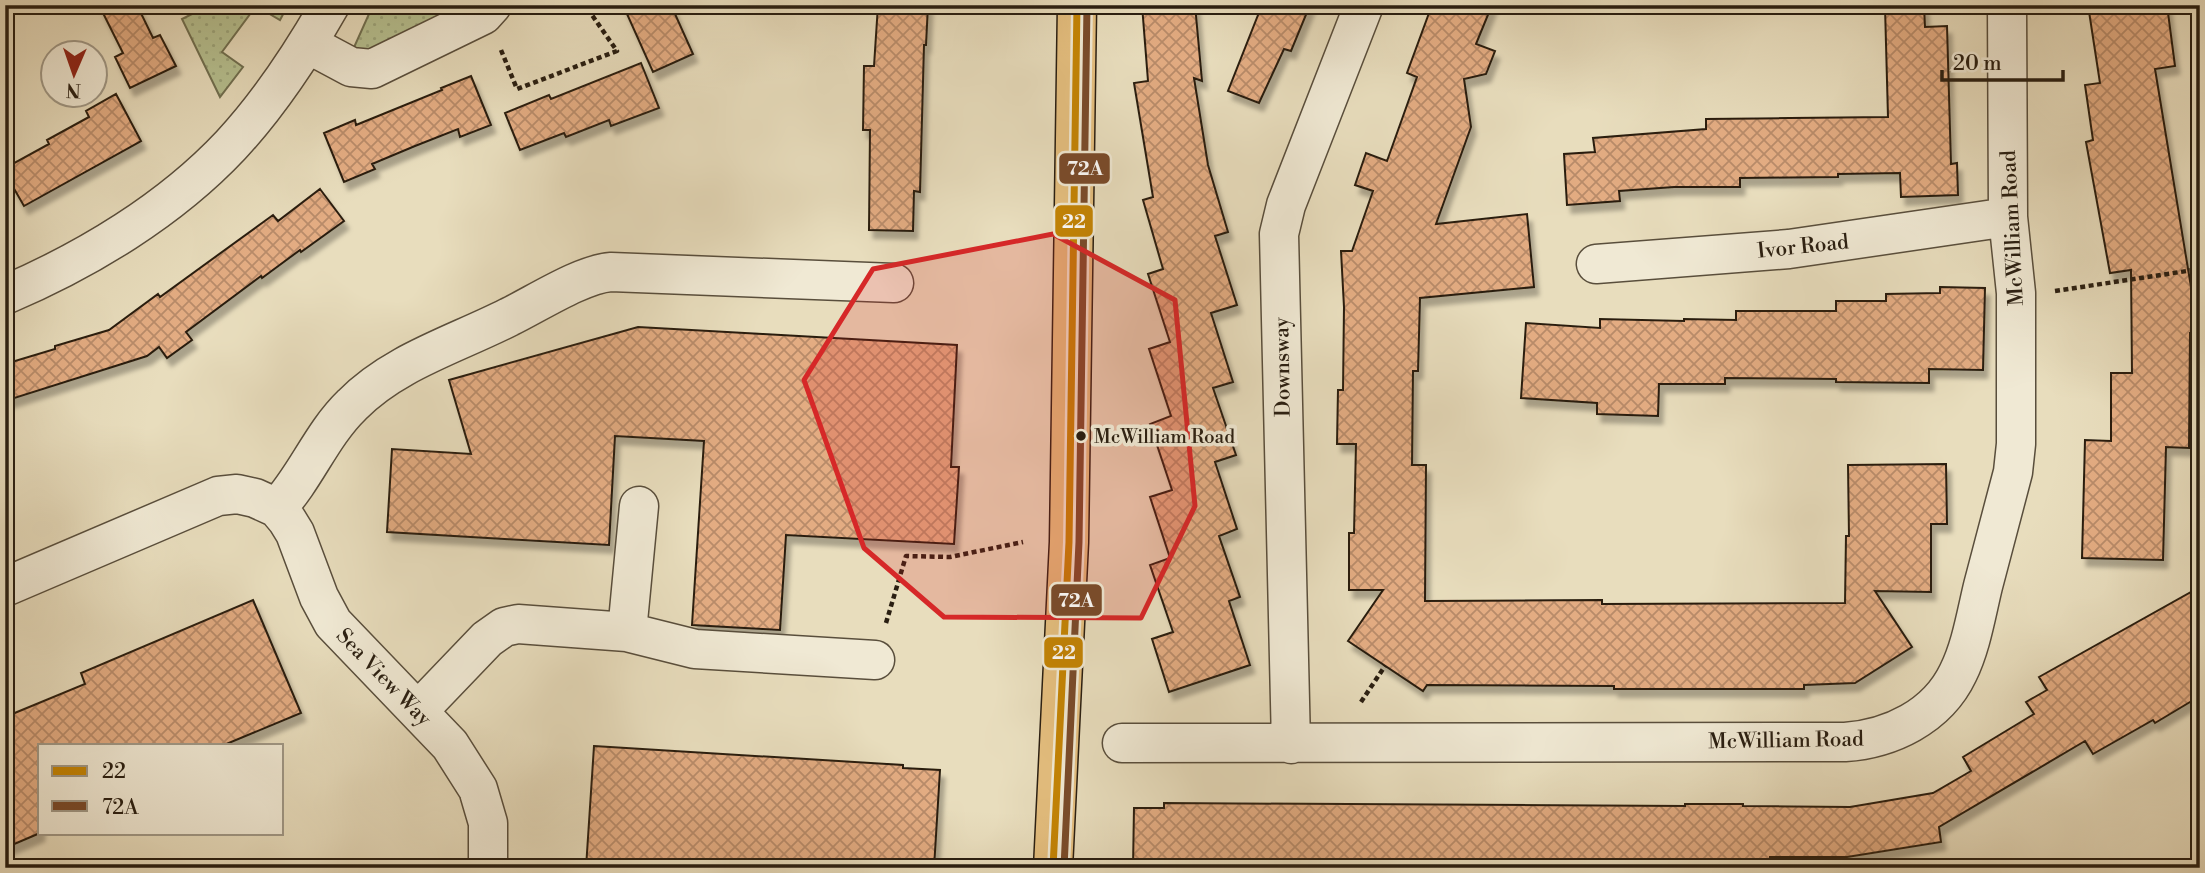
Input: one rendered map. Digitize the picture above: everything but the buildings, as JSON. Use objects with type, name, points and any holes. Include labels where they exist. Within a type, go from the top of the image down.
[{"type":"main road","points":[[1053,868],[1069,542],[1077,5]]},
{"type":"street","points":[[5,295],[75,263],[161,206],[201,173],[256,117],[308,44],[330,5]]},
{"type":"street","name":"Downsway","points":[[1292,744],[1279,234],[1286,205],[1364,5]]},
{"type":"street","name":"McWilliam Road","points":[[1122,743],[1866,741],[1908,724],[1940,700],[1961,667],[2013,472],[2016,444],[2016,293],[2008,217],[2007,5]]},
{"type":"street","points":[[308,44],[351,67],[372,69],[488,10]]},
{"type":"street","name":"Ivor Road","points":[[1596,264],[1789,249],[2008,217]]},
{"type":"street","points":[[5,587],[218,496],[237,494],[266,503],[300,482],[335,425],[364,393],[423,357],[590,277],[611,272],[894,283]]},
{"type":"street","name":"Sea View Way","points":[[266,503],[295,533],[312,581],[333,622],[450,745],[478,789],[488,822],[488,868]]},
{"type":"street","points":[[628,632],[639,506]]},
{"type":"street","points":[[418,711],[487,639],[504,627],[518,624],[628,632],[695,649],[876,660]]},
{"type":"path","points":[[488,10],[517,89],[617,51],[586,5]]},
{"type":"path","points":[[2016,293],[2039,293],[2200,269]]},
{"type":"path","points":[[876,660],[906,556],[950,557],[1023,542]]},
{"type":"path","points":[[1359,705],[1385,666]]},
{"type":"highlighted area","points":[[1053,234],[1175,300],[1195,506],[1141,618],[944,617],[864,548],[804,380],[873,269]]},
{"type":"green space","points":[[210,5],[288,5],[280,20],[256,6],[222,52],[243,67],[220,97],[182,19]]},
{"type":"green space","points":[[373,5],[384,5],[402,13],[405,5],[468,5],[378,54],[351,54]]},
{"type":"transit line","name":"22","points":[[1053,868],[1069,542],[1077,5]]},
{"type":"transit line","name":"72A","points":[[1064,868],[1079,542],[1087,5]]},
{"type":"place","name":"McWilliam Road","points":[[1081,436]]}]
